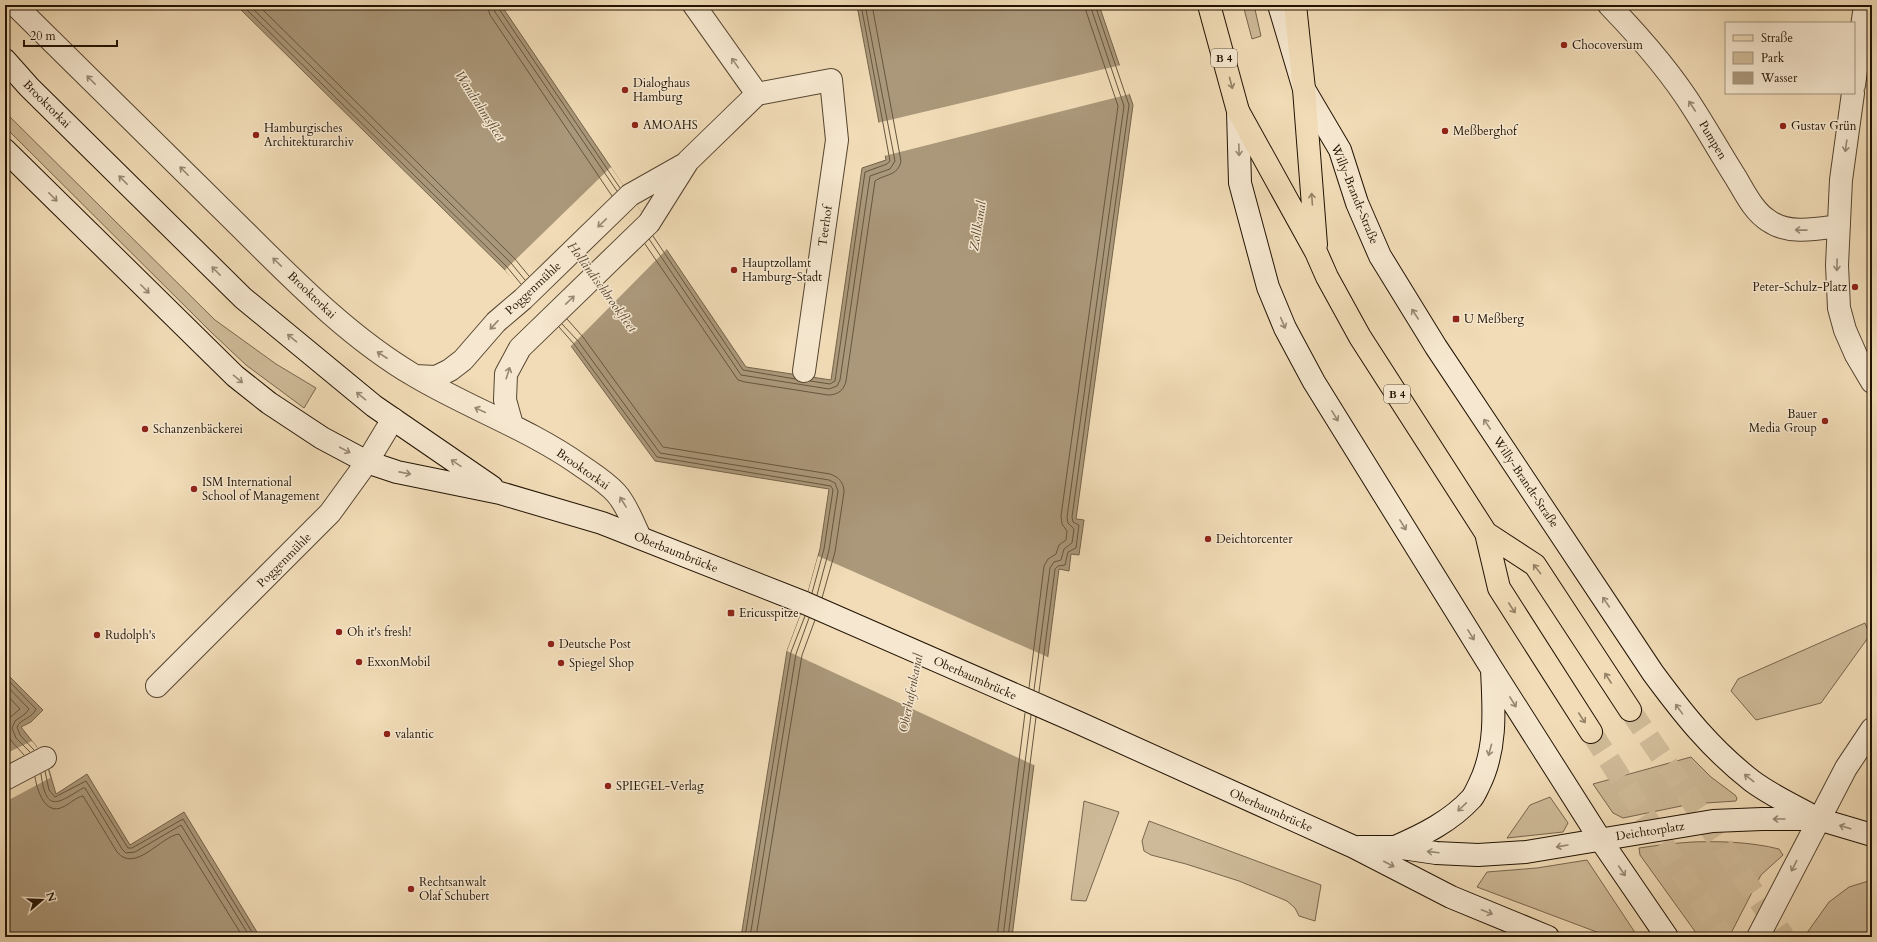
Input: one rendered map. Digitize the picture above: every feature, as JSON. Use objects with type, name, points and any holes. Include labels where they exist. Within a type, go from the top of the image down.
[{"type":"main road","name":"Brooktorkai","points":[[15,5],[248,235],[346,327],[376,351],[415,376],[512,425],[566,455],[603,480],[618,494],[640,537]]},
{"type":"main road","points":[[694,5],[757,94]]},
{"type":"main road","name":"Willy-Brandt-Straße","points":[[1209,5],[1238,110],[1316,252],[1327,277],[1360,337],[1486,533],[1499,588],[1591,732]]},
{"type":"main road","name":"Willy-Brandt-Straße","points":[[1279,5],[1304,88],[1340,150],[1357,203],[1380,256],[1411,308],[1653,673],[1684,715],[1724,758],[1754,782],[1818,819]]},
{"type":"main road","name":"Willy-Brandt-Straße","points":[[1295,5],[1304,88],[1316,252]]},
{"type":"main road","name":"Pumpen","points":[[1610,5],[1676,81],[1749,200],[1767,221],[1784,228],[1794,229],[1818,229],[1839,226]]},
{"type":"main road","points":[[1855,78],[1865,5]]},
{"type":"main road","name":"Brooktorkai","points":[[7,64],[244,298],[355,391],[392,419]]},
{"type":"main road","name":"Teerhof","points":[[757,94],[831,80],[837,140],[804,372]]},
{"type":"main road","name":"Poggenmühle","points":[[512,425],[504,400],[506,374],[520,348],[649,223],[688,162],[757,94]]},
{"type":"main road","points":[[1853,94],[1841,180],[1837,265],[1839,308],[1845,330],[1856,355],[1872,382]]},
{"type":"main road","name":"Willy-Brandt-Straße","points":[[1238,110],[1240,183],[1268,287],[1285,328],[1314,382],[1492,669],[1600,839]]},
{"type":"main road","points":[[5,150],[235,376],[269,403],[322,438],[367,462]]},
{"type":"main road","name":"Poggenmühle","points":[[415,376],[436,377],[450,370],[463,360],[496,322],[523,299],[630,195],[688,162]]},
{"type":"main road","name":"Poggenmühle","points":[[157,686],[330,513],[367,462],[392,419]]},
{"type":"main road","name":"Oberbaumbrücke","points":[[392,419],[500,493]]},
{"type":"main road","name":"Oberbaumbrücke","points":[[367,462],[397,472],[500,493],[602,523],[640,537],[805,604],[1066,718],[1354,847],[1451,897],[1548,937]]},
{"type":"main road","name":"Willy-Brandt-Straße","points":[[1486,533],[1535,565],[1630,710]]},
{"type":"main road","points":[[1395,847],[1428,832],[1457,812],[1473,797],[1484,776],[1492,743],[1494,722],[1492,669]]},
{"type":"main road","points":[[1758,937],[1818,819],[1854,754],[1872,729]]},
{"type":"main road","points":[[5,779],[45,758]]},
{"type":"main road","name":"Deichtorplatz","points":[[1667,937],[1600,839],[1713,821],[1818,819],[1872,835]]},
{"type":"main road","name":"Oberbaumbrücke","points":[[1354,847],[1395,847],[1436,853],[1478,855],[1526,852],[1600,839]]},
{"type":"green space","points":[[1243,5],[1254,5],[1261,36],[1252,39]]},
{"type":"green space","points":[[5,112],[215,320],[276,364],[316,388],[304,408],[246,365],[211,332],[5,127]]},
{"type":"green space","points":[[1865,623],[1870,635],[1821,703],[1756,720],[1731,691],[1738,679]]},
{"type":"green space","points":[[1691,757],[1711,777],[1735,795],[1737,798],[1736,801],[1691,804],[1623,818],[1613,813],[1593,784]]},
{"type":"green space","points":[[1550,797],[1568,823],[1563,832],[1507,838],[1530,805]]},
{"type":"green space","points":[[1084,801],[1119,812],[1086,901],[1071,900]]},
{"type":"green space","points":[[1149,821],[1321,885],[1315,921],[1299,916],[1295,908],[1287,901],[1239,881],[1186,864],[1151,855],[1144,851],[1142,841]]},
{"type":"green space","points":[[1692,842],[1747,843],[1779,849],[1783,855],[1761,875],[1729,937],[1699,937],[1640,855],[1639,848]]},
{"type":"green space","points":[[1587,860],[1638,937],[1610,937],[1477,887],[1487,872],[1537,868]]},
{"type":"green space","points":[[1872,880],[1872,937],[1804,937],[1829,902],[1849,887]]},
{"type":"water","points":[[236,5],[501,5],[746,367],[831,380],[862,168],[886,160],[858,11],[854,5],[1099,5],[1133,105],[1076,519],[1084,520],[1079,555],[1071,554],[1069,571],[1059,569],[1012,937],[741,937],[787,651],[805,603],[820,549],[829,489],[655,461],[571,346],[505,270]]},
{"type":"water","points":[[5,672],[43,710],[31,722],[21,727],[36,746],[49,770],[56,794],[87,774],[130,845],[184,812],[260,937],[5,937]]},
{"type":"pier","points":[[1121,65],[1130,94],[884,156],[885,159],[861,166],[884,159],[877,123]]},
{"type":"pier","points":[[611,167],[667,249],[569,348],[535,310],[505,270]]},
{"type":"pier","points":[[818,556],[1050,658],[1036,766],[787,651],[805,603]]},
{"type":"pier","points":[[32,741],[45,758],[50,778],[5,802],[5,754]]},
{"type":"tunnel","points":[[1630,710],[1784,937]]},
{"type":"tunnel","points":[[1591,732],[1723,937]]},
{"type":"place","name":"Chocoversum","points":[[1564,45]]},
{"type":"place","name":"Dialoghaus Hamburg","points":[[625,90]]},
{"type":"place","name":"AMOAHS","points":[[635,125]]},
{"type":"place","name":"Gustav Grün","points":[[1783,126]]},
{"type":"place","name":"Meßberghof","points":[[1445,131]]},
{"type":"place","name":"Hamburgisches Architekturarchiv","points":[[256,135]]},
{"type":"place","name":"Hauptzollamt Hamburg-Stadt","points":[[734,270]]},
{"type":"place","name":"Peter-Schulz-Platz","points":[[1855,287]]},
{"type":"place","name":"U Meßberg","points":[[1456,319]]},
{"type":"place","name":"Bauer Media Group","points":[[1825,421]]},
{"type":"place","name":"Schanzenbäckerei","points":[[145,429]]},
{"type":"place","name":"ISM International School of Management","points":[[194,489]]},
{"type":"place","name":"Deichtorcenter","points":[[1208,539]]},
{"type":"place","name":"Ericusspitze","points":[[731,613]]},
{"type":"place","name":"Oh it's fresh!","points":[[339,632]]},
{"type":"place","name":"Rudolph's","points":[[97,635]]},
{"type":"place","name":"Deutsche Post","points":[[551,644]]},
{"type":"place","name":"ExxonMobil","points":[[359,662]]},
{"type":"place","name":"Spiegel Shop","points":[[561,663]]},
{"type":"place","name":"valantic","points":[[387,734]]},
{"type":"place","name":"SPIEGEL-Verlag","points":[[608,786]]},
{"type":"place","name":"Rechtsanwalt Olaf Schubert","points":[[411,889]]},
{"type":"water label","name":"Wandrahmsfleet","points":[[480,106]]},
{"type":"water label","name":"Zollkanal","points":[[978,226]]},
{"type":"water label","name":"Holländischbrookfleet","points":[[602,287]]},
{"type":"water label","name":"Oberhafenkanal","points":[[911,693]]}]
